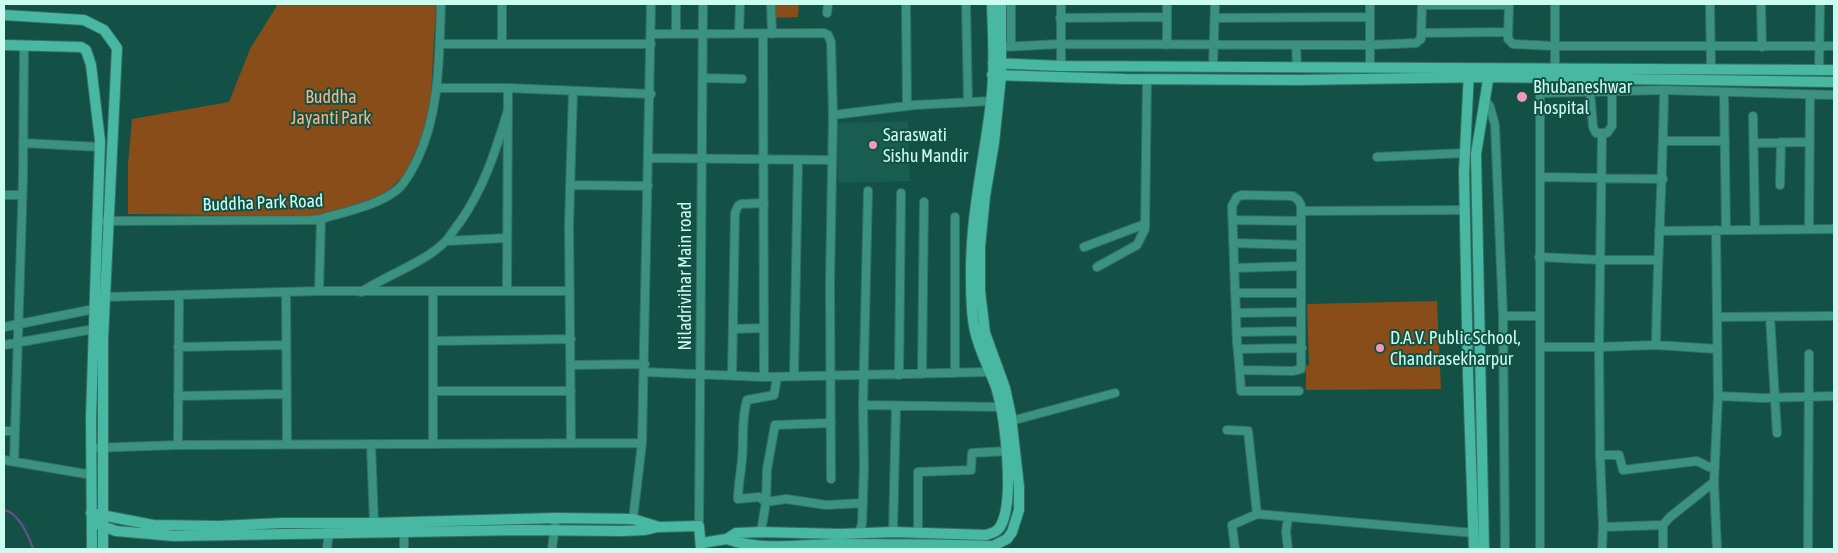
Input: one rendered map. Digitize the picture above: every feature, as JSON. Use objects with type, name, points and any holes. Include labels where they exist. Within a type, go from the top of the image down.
[{"type":"street","name":"Buddha Park Road","points":[[97,221],[321,219],[387,197],[399,188],[413,168],[430,126],[440,44],[441,4]]},
{"type":"street","points":[[502,4],[502,43]]},
{"type":"street","points":[[633,519],[642,442],[645,368],[651,4]]},
{"type":"street","points":[[676,4],[676,34]]},
{"type":"street","name":"Niladrivihar Main road","points":[[701,546],[699,526],[703,4]]},
{"type":"street","points":[[740,4],[740,33]]},
{"type":"street","points":[[771,4],[772,34]]},
{"type":"street","points":[[827,13],[828,4]]},
{"type":"street","points":[[906,4],[907,106]]},
{"type":"street","points":[[966,4],[968,102]]},
{"type":"street","points":[[727,539],[739,544],[764,548],[1000,546],[1012,532],[1019,510],[1019,486],[1011,421],[1005,388],[985,333],[980,291],[980,247],[985,196],[994,143],[997,76],[992,4]]},
{"type":"street","points":[[1001,4],[1007,47]]},
{"type":"street","points":[[997,64],[1007,47],[1011,4]]},
{"type":"street","points":[[1060,4],[1061,66]]},
{"type":"street","points":[[1167,4],[1167,44]]},
{"type":"street","points":[[1214,66],[1215,4]]},
{"type":"street","points":[[1370,4],[1370,67]]},
{"type":"street","points":[[1007,47],[1060,44],[1416,43],[1421,39],[1422,33],[1422,4],[1509,4],[1507,32],[1508,38],[1513,44],[1711,47],[1834,46]]},
{"type":"street","points":[[1555,4],[1555,69]]},
{"type":"street","points":[[1710,4],[1711,69]]},
{"type":"street","points":[[1761,4],[1762,47]]},
{"type":"street","points":[[1819,70],[1820,4]]},
{"type":"street","points":[[4,15],[84,20],[104,30],[117,48],[105,297],[98,342],[91,418],[92,549]]},
{"type":"street","points":[[1060,18],[1167,17]]},
{"type":"street","points":[[1215,18],[1370,17]]},
{"type":"street","points":[[1422,33],[1507,32]]},
{"type":"street","points":[[651,34],[824,33],[828,35],[831,42],[833,115],[831,479]]},
{"type":"street","points":[[763,34],[764,377]]},
{"type":"street","points":[[440,44],[651,44]]},
{"type":"street","points":[[1296,44],[1297,67]]},
{"type":"street","points":[[4,45],[81,47],[86,50],[91,65],[100,147],[94,329],[98,342],[103,448],[103,549]]},
{"type":"street","points":[[14,462],[22,195],[24,46]]},
{"type":"street","points":[[997,64],[1370,67],[1469,73],[1489,78],[1727,75],[1834,70]]},
{"type":"street","points":[[1347,67],[1347,78]]},
{"type":"street","points":[[997,76],[1146,79],[1347,78],[1469,73],[1490,68],[1711,69],[1727,75],[1834,82]]},
{"type":"street","points":[[1484,549],[1476,154],[1490,68]]},
{"type":"street","points":[[1469,73],[1465,153],[1465,210],[1474,549]]},
{"type":"street","points":[[701,546],[727,539],[736,533],[893,532],[986,535],[996,532],[1001,525],[1006,510],[1008,451],[1000,407],[990,372],[974,330],[970,271],[972,225],[991,101],[997,76]]},
{"type":"street","points":[[703,78],[742,79]]},
{"type":"street","points":[[1540,78],[1540,549]]},
{"type":"street","points":[[1097,267],[1137,245],[1145,229],[1146,79]]},
{"type":"street","points":[[436,88],[508,88],[651,94]]},
{"type":"street","points":[[507,290],[508,88]]},
{"type":"street","points":[[1541,93],[1664,90],[1810,96],[1834,95]]},
{"type":"street","points":[[1656,345],[1657,260],[1663,179],[1664,90]]},
{"type":"street","points":[[571,443],[570,186],[573,91]]},
{"type":"street","points":[[1590,91],[1593,127],[1596,133],[1602,134],[1607,133],[1612,126],[1612,91]]},
{"type":"street","points":[[1724,93],[1726,230]]},
{"type":"street","points":[[1809,229],[1810,96]]},
{"type":"street","points":[[1485,100],[1490,107],[1495,125],[1503,316],[1505,549]]},
{"type":"street","points":[[833,115],[907,106],[991,101]]},
{"type":"street","points":[[360,292],[415,262],[446,240],[467,212],[486,177],[497,150],[508,110]]},
{"type":"street","points":[[1753,116],[1755,230]]},
{"type":"street","points":[[1602,134],[1602,260],[1599,347],[1602,549]]},
{"type":"street","points":[[1663,141],[1725,141]]},
{"type":"street","points":[[1780,185],[1781,142]]},
{"type":"street","points":[[1754,143],[1809,142]]},
{"type":"street","points":[[23,143],[100,147]]},
{"type":"street","points":[[1377,157],[1465,153]]},
{"type":"street","points":[[649,158],[832,160]]},
{"type":"street","points":[[794,376],[798,160]]},
{"type":"street","points":[[99,166],[111,166]]},
{"type":"street","points":[[1540,178],[1663,179]]},
{"type":"street","points":[[570,186],[648,186]]},
{"type":"street","points":[[859,533],[862,524],[864,468],[863,405],[868,191]]},
{"type":"street","points":[[899,374],[901,193]]},
{"type":"street","points":[[4,195],[22,195]]},
{"type":"street","points":[[1240,370],[1301,369],[1301,205],[1293,196],[1236,196],[1232,206],[1232,220],[1237,332],[1238,349],[1242,392],[1299,391]]},
{"type":"street","points":[[922,374],[924,202]]},
{"type":"street","points":[[732,375],[735,213],[738,206],[742,204],[764,203]]},
{"type":"street","points":[[1301,211],[1465,210]]},
{"type":"street","points":[[955,217],[955,373]]},
{"type":"street","points":[[319,291],[321,219]]},
{"type":"street","points":[[1232,220],[1301,221]]},
{"type":"street","points":[[1084,247],[1145,224]]},
{"type":"street","points":[[1659,231],[1834,229]]},
{"type":"street","points":[[1716,230],[1718,396],[1714,482],[1717,549]]},
{"type":"street","points":[[446,240],[506,238]]},
{"type":"street","points":[[1233,243],[1301,245]]},
{"type":"street","points":[[1539,257],[1657,260]]},
{"type":"street","points":[[1234,268],[1300,266]]},
{"type":"street","points":[[105,297],[319,291],[570,291]]},
{"type":"street","points":[[433,291],[433,444]]},
{"type":"street","points":[[286,293],[287,444]]},
{"type":"street","points":[[1236,293],[1300,293]]},
{"type":"street","points":[[178,295],[178,445]]},
{"type":"street","points":[[4,327],[94,309]]},
{"type":"street","points":[[1236,313],[1301,312]]},
{"type":"street","points":[[1503,316],[1539,316]]},
{"type":"street","points":[[1717,317],[1834,316]]},
{"type":"street","points":[[1770,317],[1777,432]]},
{"type":"street","points":[[733,329],[764,328]]},
{"type":"street","points":[[4,345],[94,329]]},
{"type":"street","points":[[1237,332],[1301,331]]},
{"type":"street","points":[[433,341],[570,339]]},
{"type":"street","points":[[178,347],[286,345]]},
{"type":"street","points":[[1540,347],[1656,345],[1718,348]]},
{"type":"street","points":[[1238,349],[1302,348]]},
{"type":"street","points":[[1808,549],[1809,354]]},
{"type":"street","points":[[571,365],[645,368],[701,374],[764,377],[990,372]]},
{"type":"street","points":[[777,377],[774,395],[747,400],[744,410],[738,499],[759,497],[766,502],[786,499],[826,505],[863,503]]},
{"type":"street","points":[[433,391],[571,391]]},
{"type":"street","points":[[1011,421],[1115,392]]},
{"type":"street","points":[[178,396],[287,394]]},
{"type":"street","points":[[1718,396],[1834,396]]},
{"type":"street","points":[[863,405],[1000,407]]},
{"type":"street","points":[[893,532],[896,406]]},
{"type":"street","points":[[761,532],[766,502],[767,468],[775,425],[831,424]]},
{"type":"street","points":[[1227,430],[1248,431],[1257,514]]},
{"type":"street","points":[[4,431],[15,431]]},
{"type":"street","points":[[92,448],[178,445],[642,442]]},
{"type":"street","points":[[371,444],[374,523]]},
{"type":"street","points":[[918,534],[918,472],[970,470],[972,453],[1008,451]]},
{"type":"street","points":[[1600,455],[1619,455],[1622,470],[1697,461],[1709,468],[1715,467]]},
{"type":"street","points":[[4,460],[92,475]]},
{"type":"street","points":[[1663,549],[1663,525],[1670,517],[1714,482]]},
{"type":"street","points":[[1235,549],[1232,525],[1257,514],[1474,533]]},
{"type":"street","points":[[91,517],[102,515],[153,525],[330,528],[645,530],[659,527],[699,526]]},
{"type":"street","points":[[91,517],[102,526],[116,531],[174,536],[330,528],[374,523],[404,527],[556,518],[633,519],[659,527]]},
{"type":"street","points":[[1288,517],[1286,532],[1288,549]]},
{"type":"street","points":[[552,549],[556,518]]},
{"type":"street","points":[[1603,527],[1663,525]]},
{"type":"street","points":[[404,527],[404,549]]},
{"type":"street","points":[[327,549],[330,528]]},
{"type":"street","points":[[996,532],[1000,546]]},
{"type":"shaded area","name":"Saraswati Sishu Mandir","points":[[908,121],[910,181],[838,183],[836,123]]},
{"type":"green space","name":"Buddha Jayanti Park","points":[[278,4],[436,4],[430,112],[418,148],[404,175],[386,193],[347,208],[314,216],[128,214],[128,164],[132,119],[229,102],[250,49]]},
{"type":"green space","points":[[773,4],[799,4],[798,17],[772,18]]},
{"type":"green space","points":[[1437,301],[1441,389],[1306,390],[1306,366],[1309,365],[1307,304]]},
{"type":"waterway","points":[[4,510],[14,515],[18,520],[26,531],[33,549]]},
{"type":"place","name":"Bhubaneshwar Hospital","points":[[1522,97]]},
{"type":"place","name":"Saraswati Sishu Mandir","points":[[873,145]]},
{"type":"place","name":"D.A.V. Public School, Chandrasekharpur","points":[[1380,348]]}]
